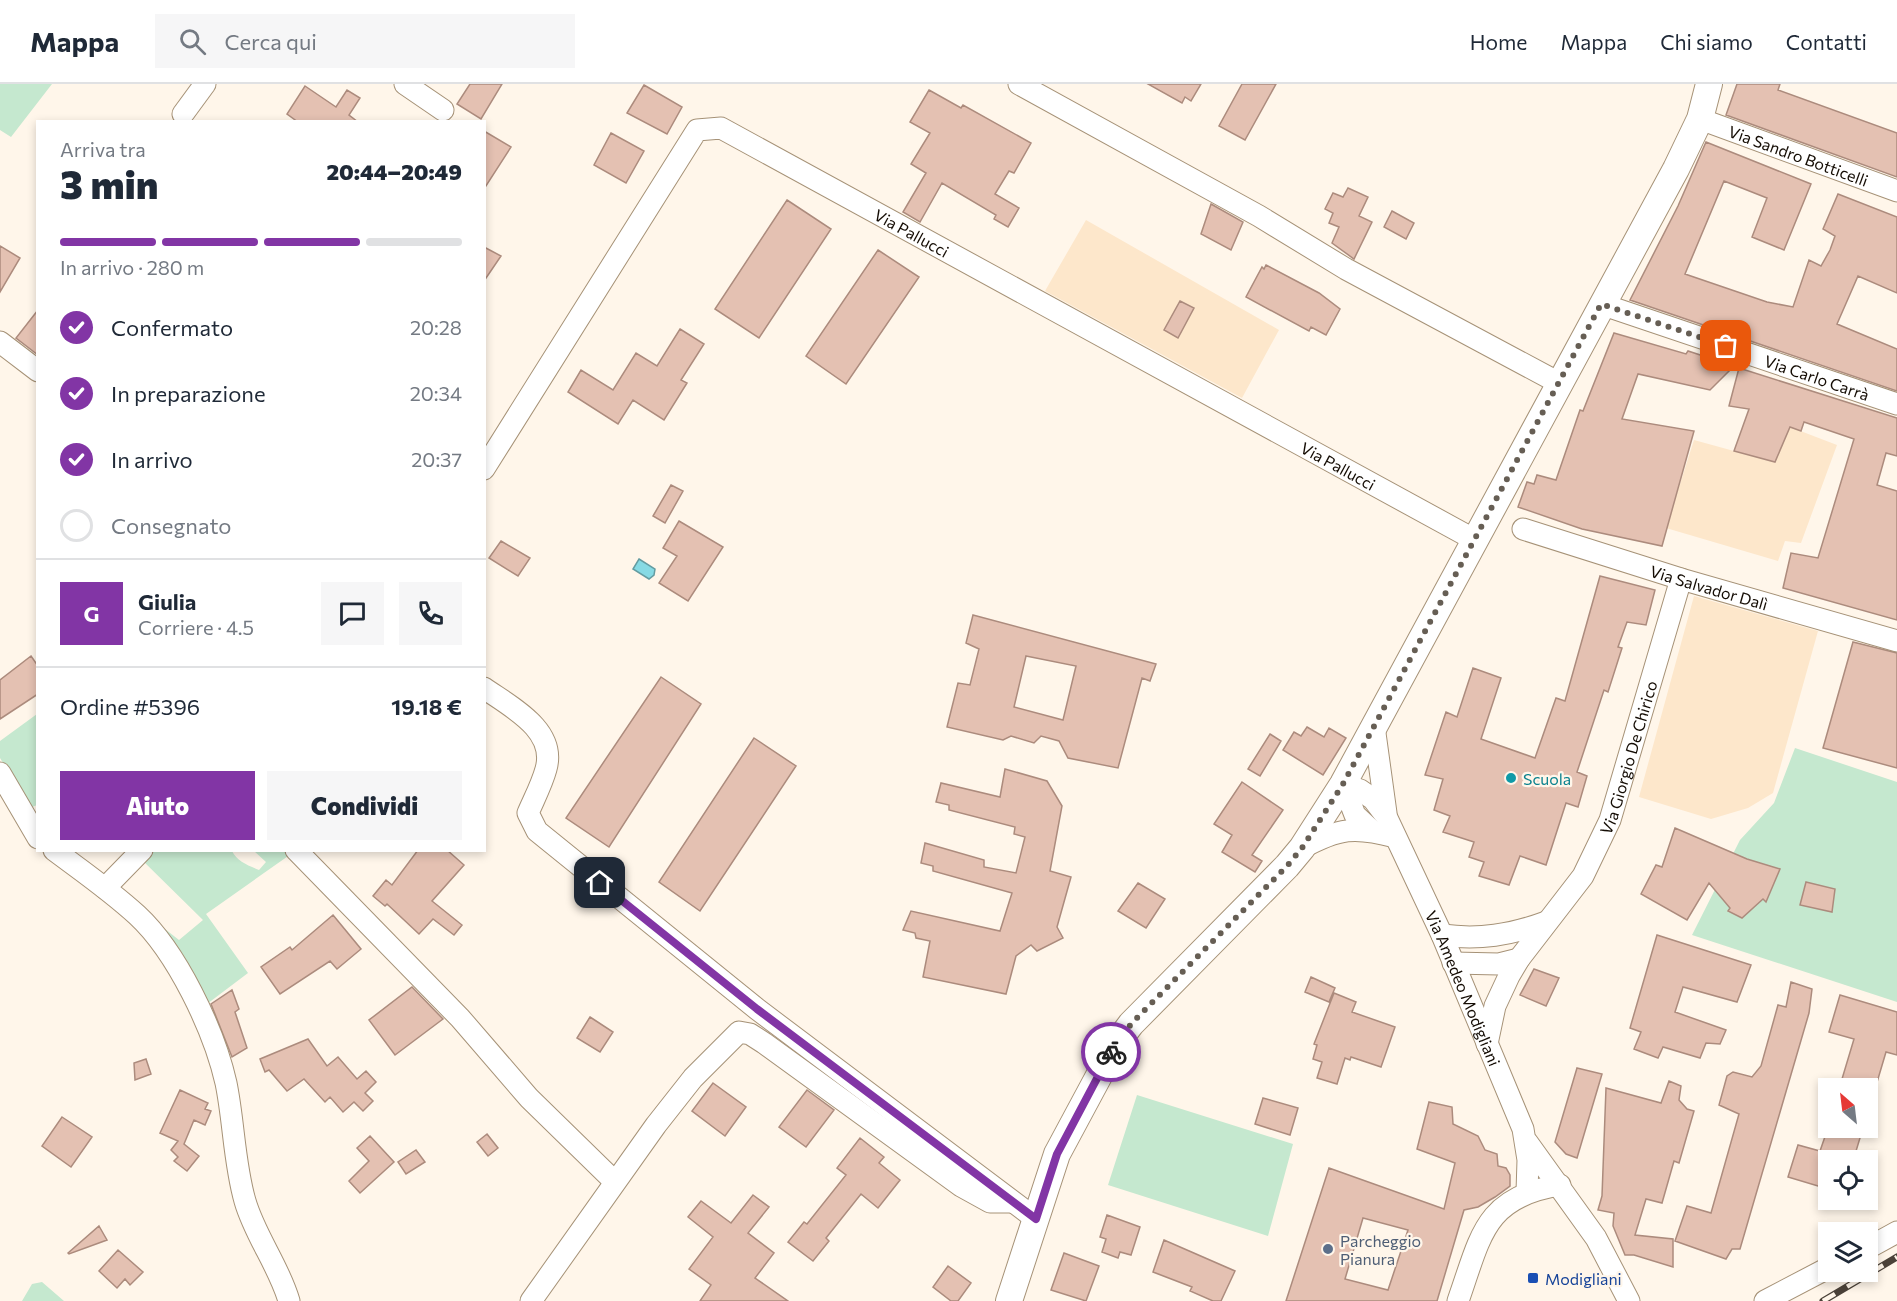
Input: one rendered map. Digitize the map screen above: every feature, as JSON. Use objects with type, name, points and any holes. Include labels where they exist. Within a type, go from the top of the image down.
[{"type":"street","points":[[183,114],[205,84]]},
{"type":"street","points":[[405,84],[443,110]]},
{"type":"street","points":[[1019,84],[1259,216],[1346,269],[1558,383]]},
{"type":"street","points":[[1009,1301],[1057,1154],[1116,1044],[1131,1024],[1302,848],[1343,784],[1558,383],[1676,169],[1700,119],[1709,84]]},
{"type":"street","name":"Via Sandro Botticelli","points":[[1700,119],[1897,191]]},
{"type":"street","name":"Via Pallucci","points":[[486,466],[697,130],[721,128],[1475,540]]},
{"type":"street","name":"Via Carlo Carrà","points":[[1601,304],[1897,404]]},
{"type":"street","points":[[0,342],[36,369]]},
{"type":"street","name":"Via Salvador Dalì","points":[[1522,529],[1681,579],[1897,641]]},
{"type":"street","name":"Via Giorgio De Chirico","points":[[1487,1044],[1495,1006],[1519,959],[1583,876],[1606,829],[1681,579]]},
{"type":"street","points":[[486,689],[534,725],[544,738],[548,752],[547,768],[528,813],[537,831],[757,1009],[1036,1219]]},
{"type":"street","points":[[1343,784],[1355,815],[1378,823],[1374,726]]},
{"type":"street","points":[[0,773],[36,835]]},
{"type":"street","name":"Via Amedeo Modigliani","points":[[1302,848],[1328,834],[1378,823],[1395,837],[1442,935],[1527,1142],[1596,1238],[1629,1301]]},
{"type":"street","points":[[57,852],[138,916],[161,943],[202,1015],[213,1038],[226,1085],[244,1198],[290,1301]]},
{"type":"street","points":[[105,888],[140,852]]},
{"type":"street","points":[[298,852],[460,1018],[529,1098],[614,1181]]},
{"type":"street","points":[[1442,935],[1468,939],[1488,937],[1513,933],[1546,922]]},
{"type":"street","points":[[1454,963],[1499,964],[1519,959]]},
{"type":"street","points":[[531,1301],[614,1181],[693,1078],[739,1032],[757,1009]]},
{"type":"street","points":[[739,1032],[764,1043],[961,1186],[990,1202],[1013,1202]]},
{"type":"street","name":"Via Amedeo Modigliani","points":[[1527,1142],[1527,1192]]},
{"type":"street","points":[[1458,1301],[1490,1218],[1498,1210],[1527,1192],[1560,1185]]},
{"type":"street","points":[[1878,1242],[1897,1232]]},
{"type":"street","points":[[1765,1301],[1818,1273]]},
{"type":"shaded area","points":[[1086,220],[1279,330],[1242,398],[1045,291]]},
{"type":"shaded area","points":[[1790,427],[1837,445],[1801,543],[1785,541],[1778,561],[1666,528],[1694,440],[1774,462]]},
{"type":"shaded area","points":[[1694,596],[1818,631],[1773,793],[1748,808],[1711,819],[1639,797]]},
{"type":"green space","points":[[0,84],[52,84],[11,137],[0,130]]},
{"type":"green space","points":[[36,715],[36,805],[30,808],[0,758],[0,741]]},
{"type":"green space","points":[[1795,748],[1897,782],[1897,1002],[1692,935],[1740,840],[1774,803]]},
{"type":"green space","points":[[150,852],[233,852],[240,860],[259,870],[266,862],[255,852],[289,852],[291,854],[206,914],[248,973],[203,1007],[156,922],[179,940],[203,920],[141,859]]},
{"type":"green space","points":[[1137,1095],[1293,1144],[1268,1236],[1108,1185]]},
{"type":"green space","points":[[42,1282],[64,1301],[22,1301],[32,1284]]},
{"type":"water","points":[[639,559],[655,569],[654,575],[649,579],[633,569]]},
{"type":"building","points":[[470,84],[502,84],[481,119],[457,104]]},
{"type":"building","points":[[1148,84],[1201,84],[1191,101],[1185,97],[1182,103]]},
{"type":"building","points":[[1242,84],[1276,84],[1245,140],[1219,126]]},
{"type":"building","points":[[1737,84],[1780,84],[1778,90],[1897,133],[1897,177],[1726,115]]},
{"type":"building","points":[[644,85],[682,107],[667,134],[627,113]]},
{"type":"building","points":[[305,86],[336,107],[347,90],[360,98],[349,115],[355,120],[295,120],[287,114]]},
{"type":"building","points":[[929,90],[961,108],[963,105],[1031,143],[1014,173],[1009,171],[995,194],[1019,208],[1008,227],[994,219],[996,215],[942,183],[920,222],[903,212],[926,173],[911,164],[930,133],[910,122]]},
{"type":"building","points":[[486,132],[511,147],[486,186]]},
{"type":"building","points":[[611,133],[644,151],[626,183],[594,165]]},
{"type":"building","points":[[1706,142],[1811,184],[1784,250],[1752,237],[1767,198],[1724,181],[1685,274],[1767,302],[1793,307],[1809,260],[1821,266],[1830,250],[1835,236],[1823,229],[1838,194],[1897,217],[1897,293],[1858,276],[1837,324],[1897,349],[1897,391],[1630,300],[1678,206]]},
{"type":"building","points":[[1348,188],[1368,197],[1359,216],[1372,222],[1354,259],[1332,243],[1339,227],[1329,223],[1333,213],[1325,209],[1333,193],[1343,197]]},
{"type":"building","points":[[787,200],[831,229],[759,338],[715,309]]},
{"type":"building","points":[[1211,204],[1243,222],[1231,250],[1201,234]]},
{"type":"building","points":[[1392,211],[1414,223],[1406,239],[1384,227]]},
{"type":"building","points":[[0,246],[20,258],[0,292]]},
{"type":"building","points":[[486,248],[501,256],[486,278]]},
{"type":"building","points":[[878,250],[919,277],[846,384],[806,356]]},
{"type":"building","points":[[1266,265],[1319,293],[1340,309],[1326,335],[1311,327],[1309,331],[1246,297],[1262,267],[1264,269]]},
{"type":"building","points":[[1180,301],[1194,308],[1178,338],[1164,330]]},
{"type":"building","points":[[36,313],[36,353],[16,338]]},
{"type":"building","points":[[680,329],[704,344],[681,380],[687,383],[664,420],[633,400],[618,424],[568,392],[581,370],[613,390],[636,353],[657,366]]},
{"type":"building","points":[[1614,333],[1686,354],[1688,351],[1734,366],[1710,390],[1638,374],[1622,419],[1694,431],[1662,546],[1582,529],[1518,507],[1527,482],[1534,484],[1537,475],[1556,480],[1580,410],[1583,411]]},
{"type":"building","points":[[1739,368],[1897,418],[1897,456],[1886,453],[1877,485],[1897,491],[1897,620],[1783,588],[1791,553],[1818,558],[1854,439],[1804,422],[1801,431],[1790,427],[1775,462],[1734,451],[1749,409],[1729,406]]},
{"type":"building","points":[[671,485],[683,491],[665,523],[653,516]]},
{"type":"building","points":[[679,521],[723,547],[688,601],[659,583],[677,556],[663,548]]},
{"type":"building","points":[[501,541],[530,558],[518,576],[489,558]]},
{"type":"building","name":"Scuola","points":[[1600,576],[1655,590],[1646,625],[1627,622],[1618,647],[1622,648],[1608,692],[1604,690],[1577,772],[1587,776],[1578,807],[1566,803],[1546,865],[1520,856],[1509,885],[1479,876],[1484,862],[1469,857],[1474,842],[1443,832],[1450,816],[1434,810],[1443,779],[1425,775],[1446,712],[1457,717],[1473,668],[1501,678],[1481,739],[1535,758],[1556,698],[1565,701]]},
{"type":"building","points":[[973,615],[1156,664],[1150,681],[1142,678],[1118,768],[1068,758],[1059,741],[1041,736],[1034,743],[1011,736],[1003,740],[947,727],[958,683],[970,685],[979,649],[966,643]],"holes":[[[1026,656],[1076,666],[1063,720],[1014,707]]]},
{"type":"building","points":[[1853,642],[1897,653],[1897,768],[1823,748]]},
{"type":"building","points":[[31,656],[36,663],[36,695],[0,719],[0,680]]},
{"type":"building","points":[[661,677],[701,704],[609,847],[566,818]]},
{"type":"building","points":[[1307,727],[1324,737],[1329,728],[1346,738],[1323,775],[1283,750],[1294,732],[1301,736]]},
{"type":"building","points":[[1270,734],[1281,741],[1260,776],[1248,769]]},
{"type":"building","points":[[754,738],[796,766],[700,911],[659,882]]},
{"type":"building","points":[[1005,769],[1047,781],[1062,806],[1050,871],[1071,877],[1057,927],[1063,938],[1037,951],[1031,945],[1016,956],[1006,994],[923,977],[930,941],[916,938],[915,933],[903,930],[911,911],[1000,931],[1012,893],[933,871],[933,866],[921,863],[925,843],[984,860],[984,867],[1016,873],[1025,837],[1014,834],[1015,827],[949,810],[949,805],[936,802],[941,783],[1000,797]]},
{"type":"building","points":[[1242,782],[1283,810],[1252,855],[1262,861],[1255,872],[1222,852],[1232,835],[1214,824]]},
{"type":"building","points":[[1675,828],[1747,859],[1780,869],[1766,902],[1763,899],[1742,918],[1728,911],[1730,908],[1709,883],[1687,920],[1641,894],[1656,865],[1662,867]]},
{"type":"building","points":[[417,852],[449,852],[464,865],[432,901],[462,925],[454,935],[433,919],[419,934],[387,904],[385,906],[373,896],[386,880],[392,885]]},
{"type":"building","points":[[1806,882],[1835,889],[1832,912],[1800,905]]},
{"type":"building","points":[[1138,883],[1165,899],[1146,928],[1118,911]]},
{"type":"building","points":[[333,915],[361,949],[337,969],[330,961],[280,994],[261,967],[290,947],[292,950]]},
{"type":"building","points":[[1657,935],[1751,965],[1737,1002],[1683,987],[1675,1012],[1726,1030],[1720,1044],[1706,1043],[1700,1058],[1663,1047],[1658,1058],[1634,1049],[1641,1032],[1630,1028]]},
{"type":"building","points":[[1534,969],[1559,978],[1546,1006],[1520,995]]},
{"type":"building","points":[[1311,977],[1335,988],[1329,1002],[1305,992]]},
{"type":"building","points":[[1791,982],[1812,989],[1809,1013],[1740,1249],[1732,1249],[1726,1259],[1675,1241],[1687,1206],[1711,1213],[1739,1114],[1719,1105],[1727,1076],[1733,1072],[1752,1077],[1761,1066],[1778,1005],[1786,1007]]},
{"type":"building","points":[[412,987],[443,1019],[395,1055],[369,1020]]},
{"type":"building","points":[[232,990],[239,1009],[235,1012],[247,1048],[232,1057],[211,1004]]},
{"type":"building","points":[[1334,993],[1356,1002],[1352,1012],[1395,1027],[1381,1067],[1351,1057],[1350,1060],[1345,1058],[1337,1084],[1317,1078],[1322,1062],[1313,1059],[1317,1045],[1314,1044]]},
{"type":"building","points":[[1840,995],[1897,1012],[1897,1055],[1886,1052],[1878,1079],[1842,1078],[1854,1039],[1829,1032]]},
{"type":"building","points":[[590,1017],[613,1032],[600,1052],[577,1038]]},
{"type":"building","points":[[308,1039],[327,1066],[338,1057],[357,1079],[366,1071],[376,1082],[365,1093],[373,1101],[363,1111],[354,1102],[343,1112],[330,1097],[325,1102],[304,1079],[287,1091],[269,1070],[265,1072],[260,1059]]},
{"type":"building","points":[[146,1059],[151,1074],[135,1080],[134,1063]]},
{"type":"building","points":[[1577,1068],[1602,1074],[1577,1158],[1566,1154],[1555,1142]]},
{"type":"building","points":[[1669,1081],[1681,1086],[1679,1100],[1687,1109],[1694,1111],[1679,1163],[1674,1161],[1662,1203],[1646,1199],[1635,1235],[1673,1239],[1673,1267],[1634,1255],[1625,1255],[1613,1226],[1614,1213],[1598,1210],[1602,1196],[1606,1088],[1661,1103]]},
{"type":"building","points":[[713,1083],[746,1107],[725,1136],[692,1111]]},
{"type":"building","points":[[180,1090],[208,1103],[205,1109],[211,1111],[205,1125],[194,1120],[184,1144],[199,1156],[187,1171],[174,1161],[178,1157],[171,1150],[178,1141],[160,1133]]},
{"type":"building","points":[[807,1090],[834,1110],[806,1147],[779,1127]]},
{"type":"building","points":[[1263,1098],[1298,1108],[1290,1135],[1255,1124]]},
{"type":"building","name":"Parcheggio Pianura","points":[[1429,1102],[1452,1107],[1453,1124],[1478,1136],[1485,1150],[1497,1154],[1498,1166],[1506,1168],[1510,1175],[1510,1186],[1478,1207],[1464,1210],[1437,1301],[1286,1301],[1329,1168],[1444,1209],[1455,1163],[1417,1149]],"holes":[[[1363,1218],[1408,1230],[1388,1290],[1345,1279]]]},
{"type":"building","points":[[62,1117],[92,1137],[71,1167],[42,1146]]},
{"type":"building","points":[[487,1134],[498,1148],[488,1156],[477,1142]]},
{"type":"building","points":[[370,1136],[394,1162],[360,1193],[349,1181],[369,1161],[357,1148]]},
{"type":"building","points":[[860,1138],[884,1157],[879,1163],[900,1180],[878,1208],[861,1194],[826,1238],[829,1241],[813,1261],[788,1242],[804,1222],[807,1224],[846,1175],[837,1168]]},
{"type":"building","points":[[1825,1138],[1860,1138],[1856,1150],[1820,1150]]},
{"type":"building","points":[[1798,1145],[1818,1150],[1818,1186],[1788,1177]]},
{"type":"building","points":[[416,1150],[425,1162],[406,1174],[398,1162]]},
{"type":"building","points":[[753,1195],[769,1207],[748,1233],[774,1253],[755,1278],[788,1301],[700,1301],[711,1285],[689,1269],[713,1237],[688,1217],[701,1201],[731,1223]]},
{"type":"building","points":[[1107,1215],[1140,1227],[1131,1255],[1120,1252],[1118,1258],[1102,1252],[1106,1239],[1100,1237]]},
{"type":"building","points":[[99,1226],[107,1240],[68,1253]]},
{"type":"building","points":[[1164,1240],[1235,1271],[1221,1301],[1213,1301],[1190,1291],[1192,1287],[1153,1272]]},
{"type":"building","points":[[118,1250],[143,1272],[130,1285],[125,1279],[117,1288],[99,1271]]},
{"type":"building","points":[[1064,1253],[1099,1266],[1086,1301],[1051,1290]]},
{"type":"building","points":[[948,1266],[971,1283],[958,1301],[951,1301],[933,1287]]},
{"type":"railway","points":[[1823,1301],[1897,1257]]},
{"type":"way so far","points":[[1111,1052],[1131,1024],[1302,848],[1343,784],[1601,304],[1726,346]]},
{"type":"place","name":"Scuola","points":[[1511,778]]},
{"type":"place","name":"Parcheggio Pianura","points":[[1328,1249]]},
{"type":"place","name":"Modigliani","points":[[1533,1278]]},
{"type":"route","points":[[600,883],[757,1009],[1036,1219],[1057,1154],[1111,1052]]}]
